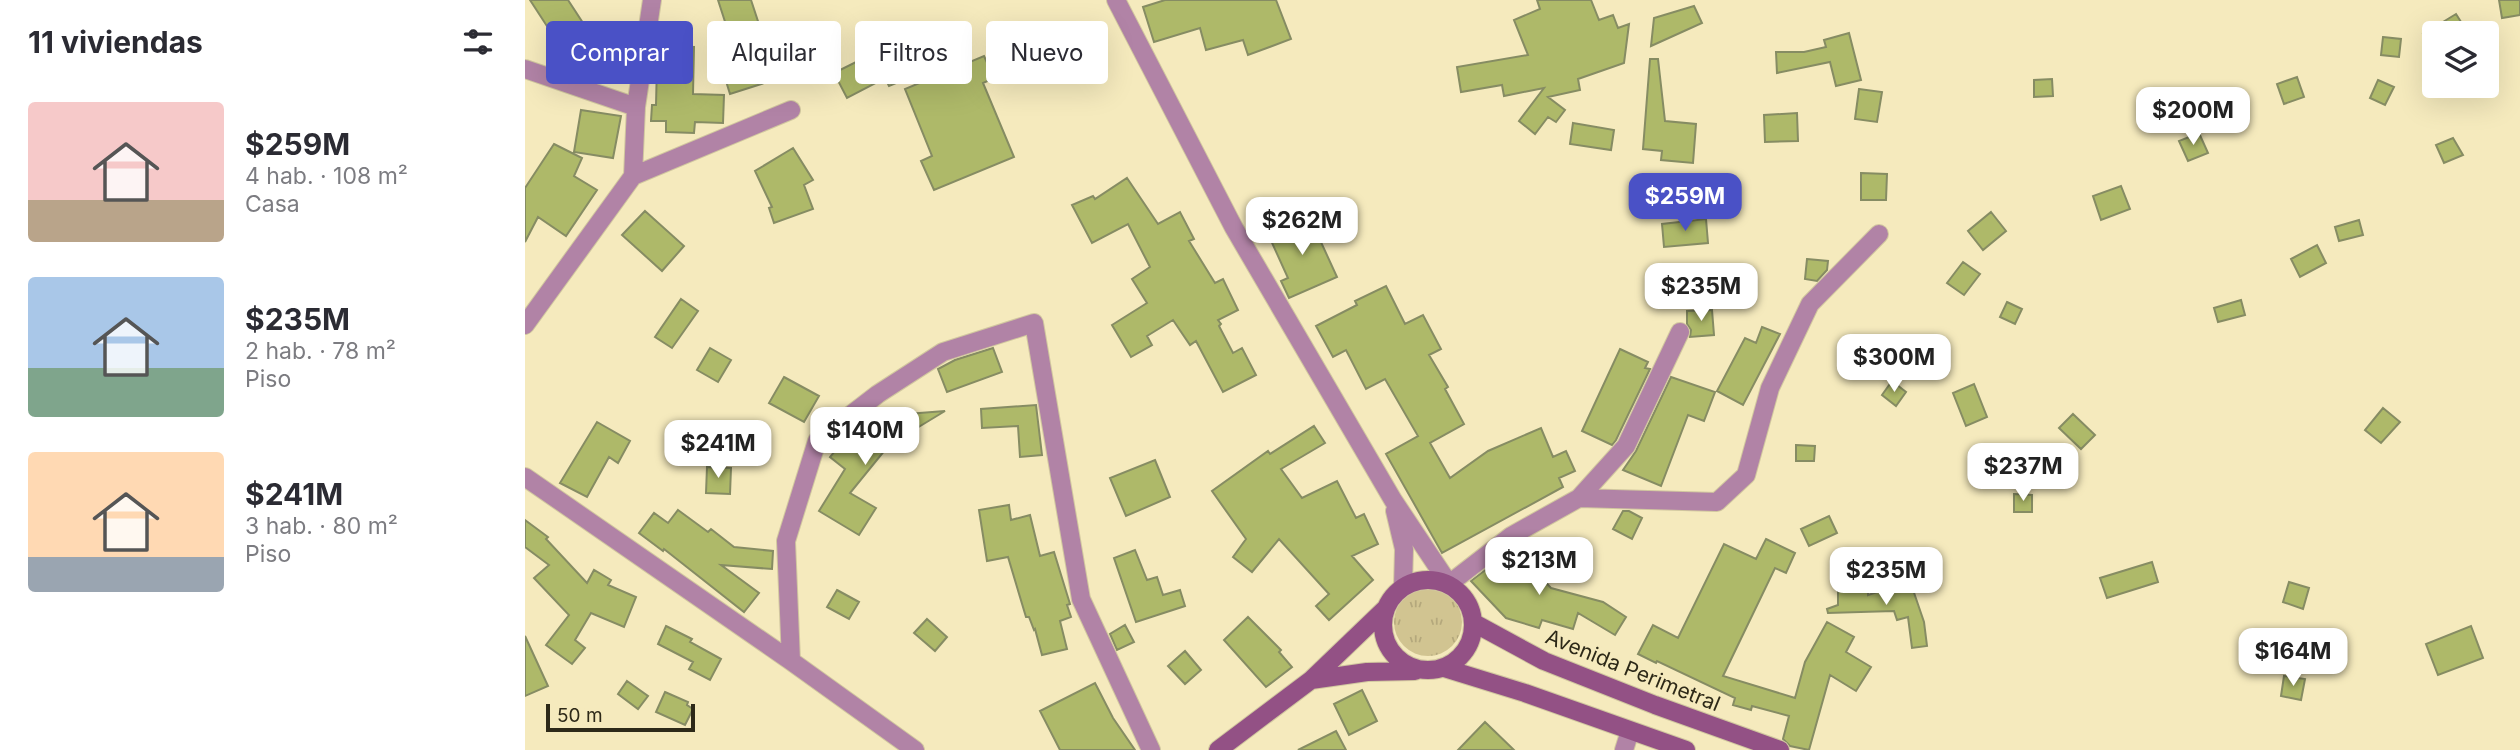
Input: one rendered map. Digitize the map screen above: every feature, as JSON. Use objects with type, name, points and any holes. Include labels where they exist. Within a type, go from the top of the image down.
[{"type":"main road","points":[[1218,750],[1311,680],[1403,587],[1425,580],[1449,584],[1467,600],[1474,623],[1471,642],[1460,657],[1436,669],[1367,672],[1311,680]]},
{"type":"main road","points":[[1386,607],[1384,636],[1390,650],[1413,668],[1436,669],[1525,693],[1686,750]]},
{"type":"main road","name":"Avenida Perimetral","points":[[1474,623],[1543,661],[1780,750]]},
{"type":"street","points":[[633,176],[636,107],[652,0]]},
{"type":"street","points":[[1116,0],[1234,228],[1393,500],[1449,584],[1511,536],[1579,498],[1626,446],[1680,332]]},
{"type":"street","points":[[525,69],[636,107]]},
{"type":"street","points":[[525,325],[633,176],[791,110]]},
{"type":"street","points":[[1579,498],[1717,502],[1746,475],[1770,388],[1810,304],[1879,234]]},
{"type":"street","points":[[791,661],[786,541],[817,441],[878,394],[943,352],[1034,323],[1081,599],[1151,750]]},
{"type":"street","points":[[525,477],[915,750]]},
{"type":"street","points":[[1393,500],[1403,549],[1403,587]]},
{"type":"street","points":[[1624,750],[1630,731]]},
{"type":"green space","points":[[1428,588],[1441,591],[1452,598],[1459,609],[1462,622],[1459,635],[1452,646],[1441,653],[1428,656],[1415,653],[1404,646],[1397,635],[1394,622],[1397,609],[1404,598],[1415,591]]},
{"type":"building","points":[[530,0],[568,0],[582,21],[546,21],[546,25]]},
{"type":"building","points":[[718,0],[751,0],[758,21],[725,21]]},
{"type":"building","points":[[1165,0],[1276,0],[1291,39],[1248,55],[1243,40],[1206,50],[1200,28],[1154,42],[1143,7]]},
{"type":"building","points":[[1537,0],[1591,0],[1599,20],[1613,15],[1618,28],[1629,24],[1624,63],[1578,79],[1580,90],[1548,97],[1565,110],[1556,122],[1548,117],[1535,134],[1519,121],[1544,88],[1504,96],[1502,85],[1461,92],[1457,67],[1528,55],[1514,20],[1540,9]]},
{"type":"building","points":[[2499,0],[2520,0],[2520,15],[2502,18]]},
{"type":"building","points":[[1694,6],[1702,23],[1651,46],[1654,18]]},
{"type":"building","points":[[2456,14],[2460,21],[2445,21]]},
{"type":"building","points":[[1849,33],[1861,80],[1836,86],[1830,62],[1777,73],[1776,52],[1804,52],[1826,47],[1824,40]]},
{"type":"building","points":[[2383,37],[2401,39],[2399,57],[2381,55]]},
{"type":"building","points":[[694,47],[693,94],[724,95],[723,123],[695,122],[694,133],[666,132],[666,121],[651,121],[652,105],[656,105],[657,84],[693,84]]},
{"type":"building","points":[[984,56],[986,60],[986,82],[983,83],[1014,157],[934,190],[921,161],[932,156],[905,89],[917,84],[972,84],[972,61]]},
{"type":"building","points":[[1650,59],[1658,59],[1665,121],[1696,124],[1693,163],[1661,160],[1662,151],[1643,149]]},
{"type":"building","points":[[855,62],[855,84],[874,84],[847,98],[840,84],[841,70]]},
{"type":"building","points":[[2297,77],[2304,97],[2284,104],[2277,84]]},
{"type":"building","points":[[2052,79],[2053,96],[2034,97],[2034,80]]},
{"type":"building","points":[[2378,80],[2394,87],[2385,105],[2370,98]]},
{"type":"building","points":[[727,84],[761,84],[730,94]]},
{"type":"building","points":[[1859,89],[1882,92],[1877,122],[1855,119]]},
{"type":"building","points":[[581,110],[621,116],[613,158],[574,152]]},
{"type":"building","points":[[1797,113],[1798,141],[1765,142],[1764,115]]},
{"type":"building","points":[[1573,123],[1614,130],[1611,150],[1570,144]]},
{"type":"building","points":[[2199,133],[2208,153],[2188,161],[2179,141]]},
{"type":"building","points":[[2453,138],[2463,155],[2444,163],[2436,145]]},
{"type":"building","points":[[554,144],[582,158],[574,176],[597,190],[566,236],[538,217],[525,242],[525,188]]},
{"type":"building","points":[[793,148],[813,180],[804,185],[813,209],[774,223],[769,208],[772,207],[755,171]]},
{"type":"building","points":[[1861,173],[1887,174],[1886,200],[1861,200]]},
{"type":"building","points":[[1127,178],[1158,224],[1180,212],[1194,239],[1189,241],[1215,283],[1223,279],[1238,310],[1218,320],[1221,324],[1219,326],[1233,353],[1242,348],[1256,375],[1223,392],[1196,341],[1190,345],[1173,320],[1147,336],[1152,345],[1131,357],[1112,325],[1147,303],[1132,279],[1150,267],[1128,224],[1092,243],[1072,205],[1093,196],[1095,199]]},
{"type":"building","points":[[2121,186],[2130,209],[2101,220],[2093,196]]},
{"type":"building","points":[[645,211],[684,246],[662,271],[622,235]]},
{"type":"building","points":[[1991,212],[2006,231],[1983,250],[1968,231]]},
{"type":"building","points":[[1309,216],[1337,277],[1289,298],[1281,281],[1288,278],[1268,234]]},
{"type":"building","points":[[1706,219],[1708,243],[1664,247],[1662,224]]},
{"type":"building","points":[[2359,220],[2363,235],[2339,241],[2335,227]]},
{"type":"building","points":[[2317,245],[2326,263],[2300,277],[2291,259]]},
{"type":"building","points":[[1807,259],[1828,261],[1827,270],[1817,281],[1805,279]]},
{"type":"building","points":[[1963,262],[1980,274],[1964,295],[1947,283]]},
{"type":"building","points":[[1386,286],[1405,324],[1423,315],[1441,349],[1429,355],[1448,387],[1445,389],[1464,424],[1430,443],[1450,478],[1488,451],[1541,428],[1553,457],[1566,451],[1575,471],[1559,478],[1563,487],[1442,553],[1386,454],[1418,436],[1385,379],[1366,389],[1346,350],[1333,357],[1316,326],[1357,305],[1355,301]]},
{"type":"building","points":[[681,299],[698,311],[672,348],[655,337]]},
{"type":"building","points":[[2241,300],[2245,315],[2218,322],[2214,308]]},
{"type":"building","points":[[2007,302],[2022,309],[2015,324],[2000,317]]},
{"type":"building","points":[[1712,310],[1714,335],[1690,337],[1687,311]]},
{"type":"building","points":[[1762,327],[1780,334],[1743,405],[1717,391],[1745,338],[1756,343]]},
{"type":"building","points":[[710,348],[731,360],[718,382],[697,370]]},
{"type":"building","points":[[993,348],[1002,372],[947,392],[938,369],[955,360]]},
{"type":"building","points":[[1620,349],[1648,362],[1645,368],[1650,369],[1612,445],[1582,431]]},
{"type":"building","points":[[784,377],[819,396],[804,422],[769,403]]},
{"type":"building","points":[[1671,377],[1715,392],[1704,421],[1688,415],[1661,486],[1623,470],[1636,451]]},
{"type":"building","points":[[1892,381],[1906,392],[1896,406],[1882,395]]},
{"type":"building","points":[[1974,384],[1987,417],[1966,426],[1953,393]]},
{"type":"building","points":[[1036,405],[1042,455],[1020,457],[1018,426],[982,428],[981,409]]},
{"type":"building","points":[[2383,408],[2400,422],[2381,443],[2365,430]]},
{"type":"building","points":[[945,411],[889,445],[850,493],[876,508],[859,535],[819,511],[845,469],[830,457],[852,430],[859,436],[894,415]]},
{"type":"building","points":[[2073,414],[2095,435],[2081,449],[2059,428]]},
{"type":"building","points":[[597,422],[630,441],[618,463],[609,457],[587,497],[560,483]]},
{"type":"building","points":[[706,423],[728,444],[709,462],[687,443]]},
{"type":"building","points":[[1314,426],[1325,443],[1281,469],[1302,498],[1337,481],[1356,518],[1364,514],[1378,544],[1352,556],[1373,580],[1329,620],[1316,606],[1329,594],[1279,539],[1252,572],[1233,557],[1246,539],[1212,491],[1268,451],[1270,454]]},
{"type":"building","points":[[1796,445],[1815,446],[1814,461],[1796,461]]},
{"type":"building","points":[[1155,460],[1170,497],[1126,516],[1110,478]]},
{"type":"building","points":[[707,467],[731,468],[730,494],[706,493]]},
{"type":"building","points":[[2014,494],[2032,495],[2032,512],[2014,512]]},
{"type":"building","points":[[1009,505],[1011,520],[1030,515],[1040,556],[1054,552],[1070,604],[1067,605],[1071,617],[1060,621],[1067,649],[1042,655],[1035,629],[1029,617],[1026,617],[1008,557],[987,561],[979,510]]},
{"type":"building","points":[[678,510],[708,532],[711,529],[734,547],[773,551],[772,569],[721,565],[759,593],[744,612],[664,549],[663,551],[639,533],[654,513],[668,523]]},
{"type":"building","points":[[1623,511],[1642,518],[1632,539],[1613,529]]},
{"type":"building","points":[[1829,516],[1837,533],[1809,546],[1801,529]]},
{"type":"building","points":[[525,520],[548,537],[546,539],[587,583],[594,570],[611,580],[608,585],[636,597],[624,627],[591,613],[575,640],[585,648],[572,664],[546,645],[569,615],[534,578],[549,565],[525,547]]},
{"type":"building","points":[[1766,539],[1795,553],[1786,573],[1775,568],[1723,676],[1795,698],[1805,662],[1827,622],[1854,637],[1846,652],[1871,667],[1856,691],[1830,675],[1809,750],[1790,746],[1783,739],[1789,716],[1752,706],[1751,710],[1733,705],[1735,698],[1638,654],[1653,625],[1678,638],[1724,544],[1756,559]]},
{"type":"building","points":[[1514,548],[1551,588],[1603,602],[1626,617],[1615,635],[1578,613],[1573,629],[1542,620],[1539,628],[1506,618],[1471,581]]},
{"type":"building","points":[[1135,550],[1147,580],[1157,577],[1163,595],[1180,590],[1185,606],[1136,622],[1114,558]]},
{"type":"building","points":[[2152,562],[2158,582],[2107,598],[2100,578]]},
{"type":"building","points":[[1910,581],[1924,622],[1927,646],[1912,648],[1908,617],[1897,620],[1894,611],[1828,613],[1827,609],[1838,605],[1838,589],[1868,589],[1868,595]]},
{"type":"building","points":[[2289,582],[2309,588],[2303,609],[2283,602]]},
{"type":"building","points":[[837,590],[859,602],[849,619],[827,607]]},
{"type":"building","points":[[1248,617],[1281,650],[1279,652],[1292,667],[1266,687],[1224,640]]},
{"type":"building","points":[[927,619],[947,637],[935,651],[914,633]]},
{"type":"building","points":[[1125,625],[1134,642],[1117,650],[1110,634]]},
{"type":"building","points":[[666,626],[692,639],[690,642],[721,659],[710,680],[689,669],[693,662],[658,644]]},
{"type":"building","points":[[2471,626],[2483,658],[2438,675],[2426,644]]},
{"type":"building","points":[[525,636],[548,686],[525,696]]},
{"type":"building","points":[[1185,651],[1201,670],[1185,684],[1168,666]]},
{"type":"building","points":[[2284,676],[2305,679],[2301,700],[2281,696]]},
{"type":"building","points":[[627,681],[648,696],[638,709],[618,694]]},
{"type":"building","points":[[1095,683],[1113,718],[1135,750],[1060,750],[1040,711]]},
{"type":"building","points":[[1362,690],[1377,721],[1349,735],[1334,704]]},
{"type":"building","points":[[665,692],[688,702],[687,705],[693,709],[685,725],[656,712]]},
{"type":"building","points":[[1485,722],[1514,750],[1458,750]]},
{"type":"building","points":[[1336,731],[1346,750],[1298,750]]}]
